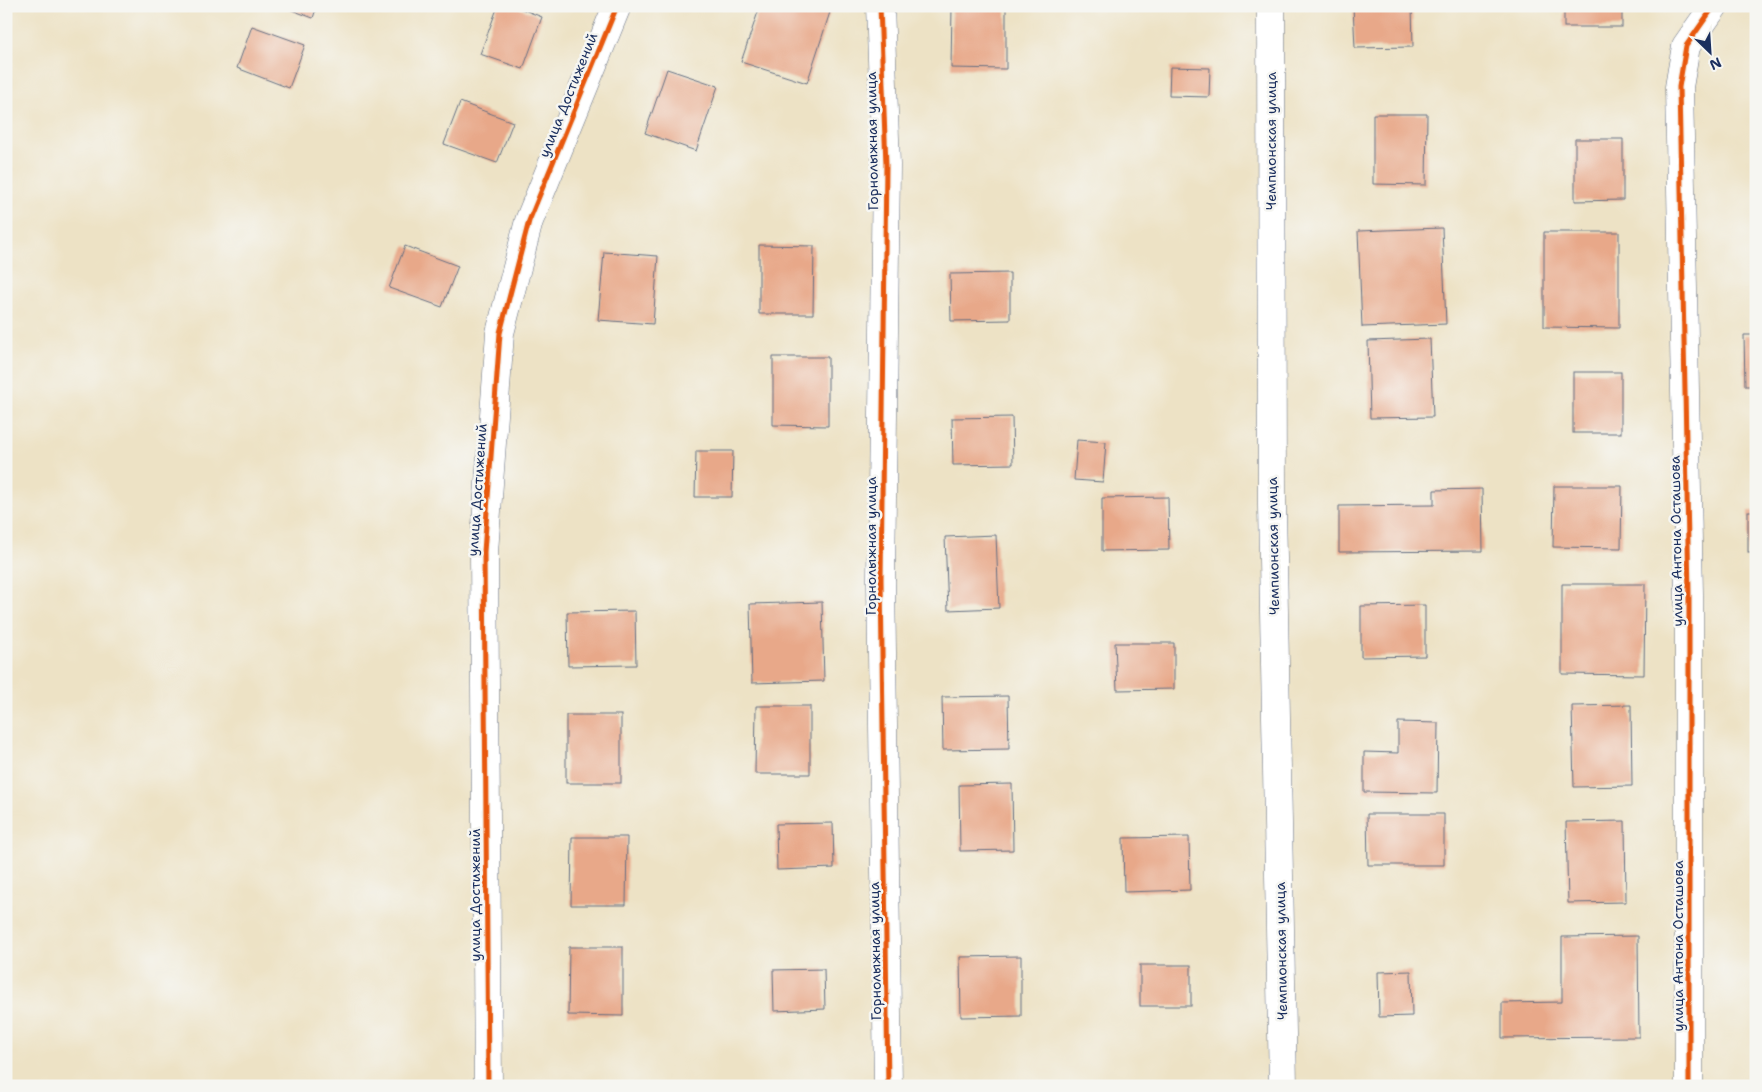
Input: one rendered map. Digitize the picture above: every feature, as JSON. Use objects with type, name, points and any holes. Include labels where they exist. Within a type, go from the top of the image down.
[{"type":"street","name":"улица Достижений","points":[[488,1086],[484,552],[500,332],[529,222],[617,6]]},
{"type":"street","name":"Горнолыжная улица","points":[[880,6],[886,166],[881,580],[888,1086]]},
{"type":"street","name":"Чемпионская улица","points":[[1271,6],[1272,506],[1284,1086]]},
{"type":"street","name":"улица Антона Осташова","points":[[1689,1086],[1689,594],[1678,87],[1686,46],[1714,6]]},
{"type":"building","points":[[281,6],[317,6],[313,18]]},
{"type":"building","points":[[498,6],[514,6],[542,17],[523,69],[480,54]]},
{"type":"building","points":[[760,6],[832,6],[807,83],[741,62]]},
{"type":"building","points":[[952,6],[1006,6],[1006,69],[951,68]]},
{"type":"building","points":[[1353,6],[1412,6],[1413,47],[1355,48]]},
{"type":"building","points":[[1564,6],[1622,6],[1622,27],[1564,27]]},
{"type":"building","points":[[252,26],[305,45],[289,88],[237,68]]},
{"type":"building","points":[[1170,67],[1210,68],[1209,97],[1169,96]]},
{"type":"building","points":[[667,69],[718,86],[696,151],[645,133]]},
{"type":"building","points":[[460,102],[513,122],[497,163],[444,144]]},
{"type":"building","points":[[1373,114],[1427,114],[1426,185],[1373,184]]},
{"type":"building","points":[[1575,139],[1623,139],[1623,200],[1575,201]]},
{"type":"building","points":[[1442,228],[1446,324],[1362,327],[1358,231]]},
{"type":"building","points":[[1544,232],[1619,232],[1619,328],[1544,327]]},
{"type":"building","points":[[759,245],[814,246],[813,314],[759,314]]},
{"type":"building","points":[[405,246],[458,266],[442,307],[389,288]]},
{"type":"building","points":[[604,252],[658,256],[653,324],[598,320]]},
{"type":"building","points":[[1010,273],[1010,320],[951,321],[950,274]]},
{"type":"building","points":[[1744,335],[1756,335],[1756,386],[1745,386]]},
{"type":"building","points":[[1430,339],[1433,417],[1370,418],[1368,341]]},
{"type":"building","points":[[773,357],[828,357],[828,426],[773,425]]},
{"type":"building","points":[[1573,372],[1621,372],[1621,433],[1573,433]]},
{"type":"building","points":[[1012,417],[1013,464],[953,465],[952,418]]},
{"type":"building","points":[[1077,440],[1106,442],[1103,482],[1074,480]]},
{"type":"building","points":[[696,451],[733,451],[732,497],[695,497]]},
{"type":"building","points":[[1554,486],[1622,486],[1621,548],[1553,547]]},
{"type":"building","points":[[1482,489],[1483,551],[1339,552],[1339,506],[1434,505],[1434,490]]},
{"type":"building","points":[[1168,497],[1169,550],[1102,551],[1102,498]]},
{"type":"building","points":[[1748,511],[1756,511],[1756,552],[1748,552]]},
{"type":"building","points":[[996,535],[999,608],[948,610],[945,537]]},
{"type":"building","points":[[1562,584],[1645,584],[1644,675],[1562,674]]},
{"type":"building","points":[[822,602],[824,681],[752,683],[750,604]]},
{"type":"building","points":[[1425,605],[1425,656],[1361,657],[1361,606]]},
{"type":"building","points":[[635,611],[636,665],[568,666],[567,612]]},
{"type":"building","points":[[1115,643],[1174,643],[1174,689],[1117,690]]},
{"type":"building","points":[[1008,696],[1009,749],[943,750],[942,697]]},
{"type":"building","points":[[1631,705],[1632,786],[1574,787],[1572,706]]},
{"type":"building","points":[[756,706],[810,706],[810,774],[755,774]]},
{"type":"building","points":[[566,715],[621,715],[621,783],[566,783]]},
{"type":"building","points":[[1398,722],[1438,723],[1437,793],[1364,792],[1364,752],[1398,753]]},
{"type":"building","points":[[1012,784],[1013,850],[960,851],[959,785]]},
{"type":"building","points":[[1367,814],[1444,814],[1444,865],[1368,865]]},
{"type":"building","points":[[1625,821],[1626,902],[1568,903],[1566,822]]},
{"type":"building","points":[[833,823],[834,868],[777,870],[776,824]]},
{"type":"building","points":[[572,837],[627,837],[626,905],[571,905]]},
{"type":"building","points":[[1189,837],[1190,890],[1124,892],[1123,838]]},
{"type":"building","points":[[1638,936],[1639,1037],[1502,1038],[1502,1003],[1562,1002],[1562,937]]},
{"type":"building","points":[[569,947],[623,947],[623,1016],[568,1015]]},
{"type":"building","points":[[1021,956],[1021,1016],[961,1017],[960,957]]},
{"type":"building","points":[[1140,965],[1191,965],[1191,1006],[1140,1006]]},
{"type":"building","points":[[824,969],[825,1009],[774,1011],[773,970]]},
{"type":"building","points":[[1411,971],[1412,1016],[1379,1017],[1378,972]]},
{"type":"cycle path","points":[[488,1086],[484,552],[500,333],[529,221],[617,6]]},
{"type":"cycle path","points":[[880,6],[886,165],[881,580],[888,1086]]},
{"type":"cycle path","points":[[1689,1086],[1689,594],[1679,87],[1686,46],[1714,6]]}]
